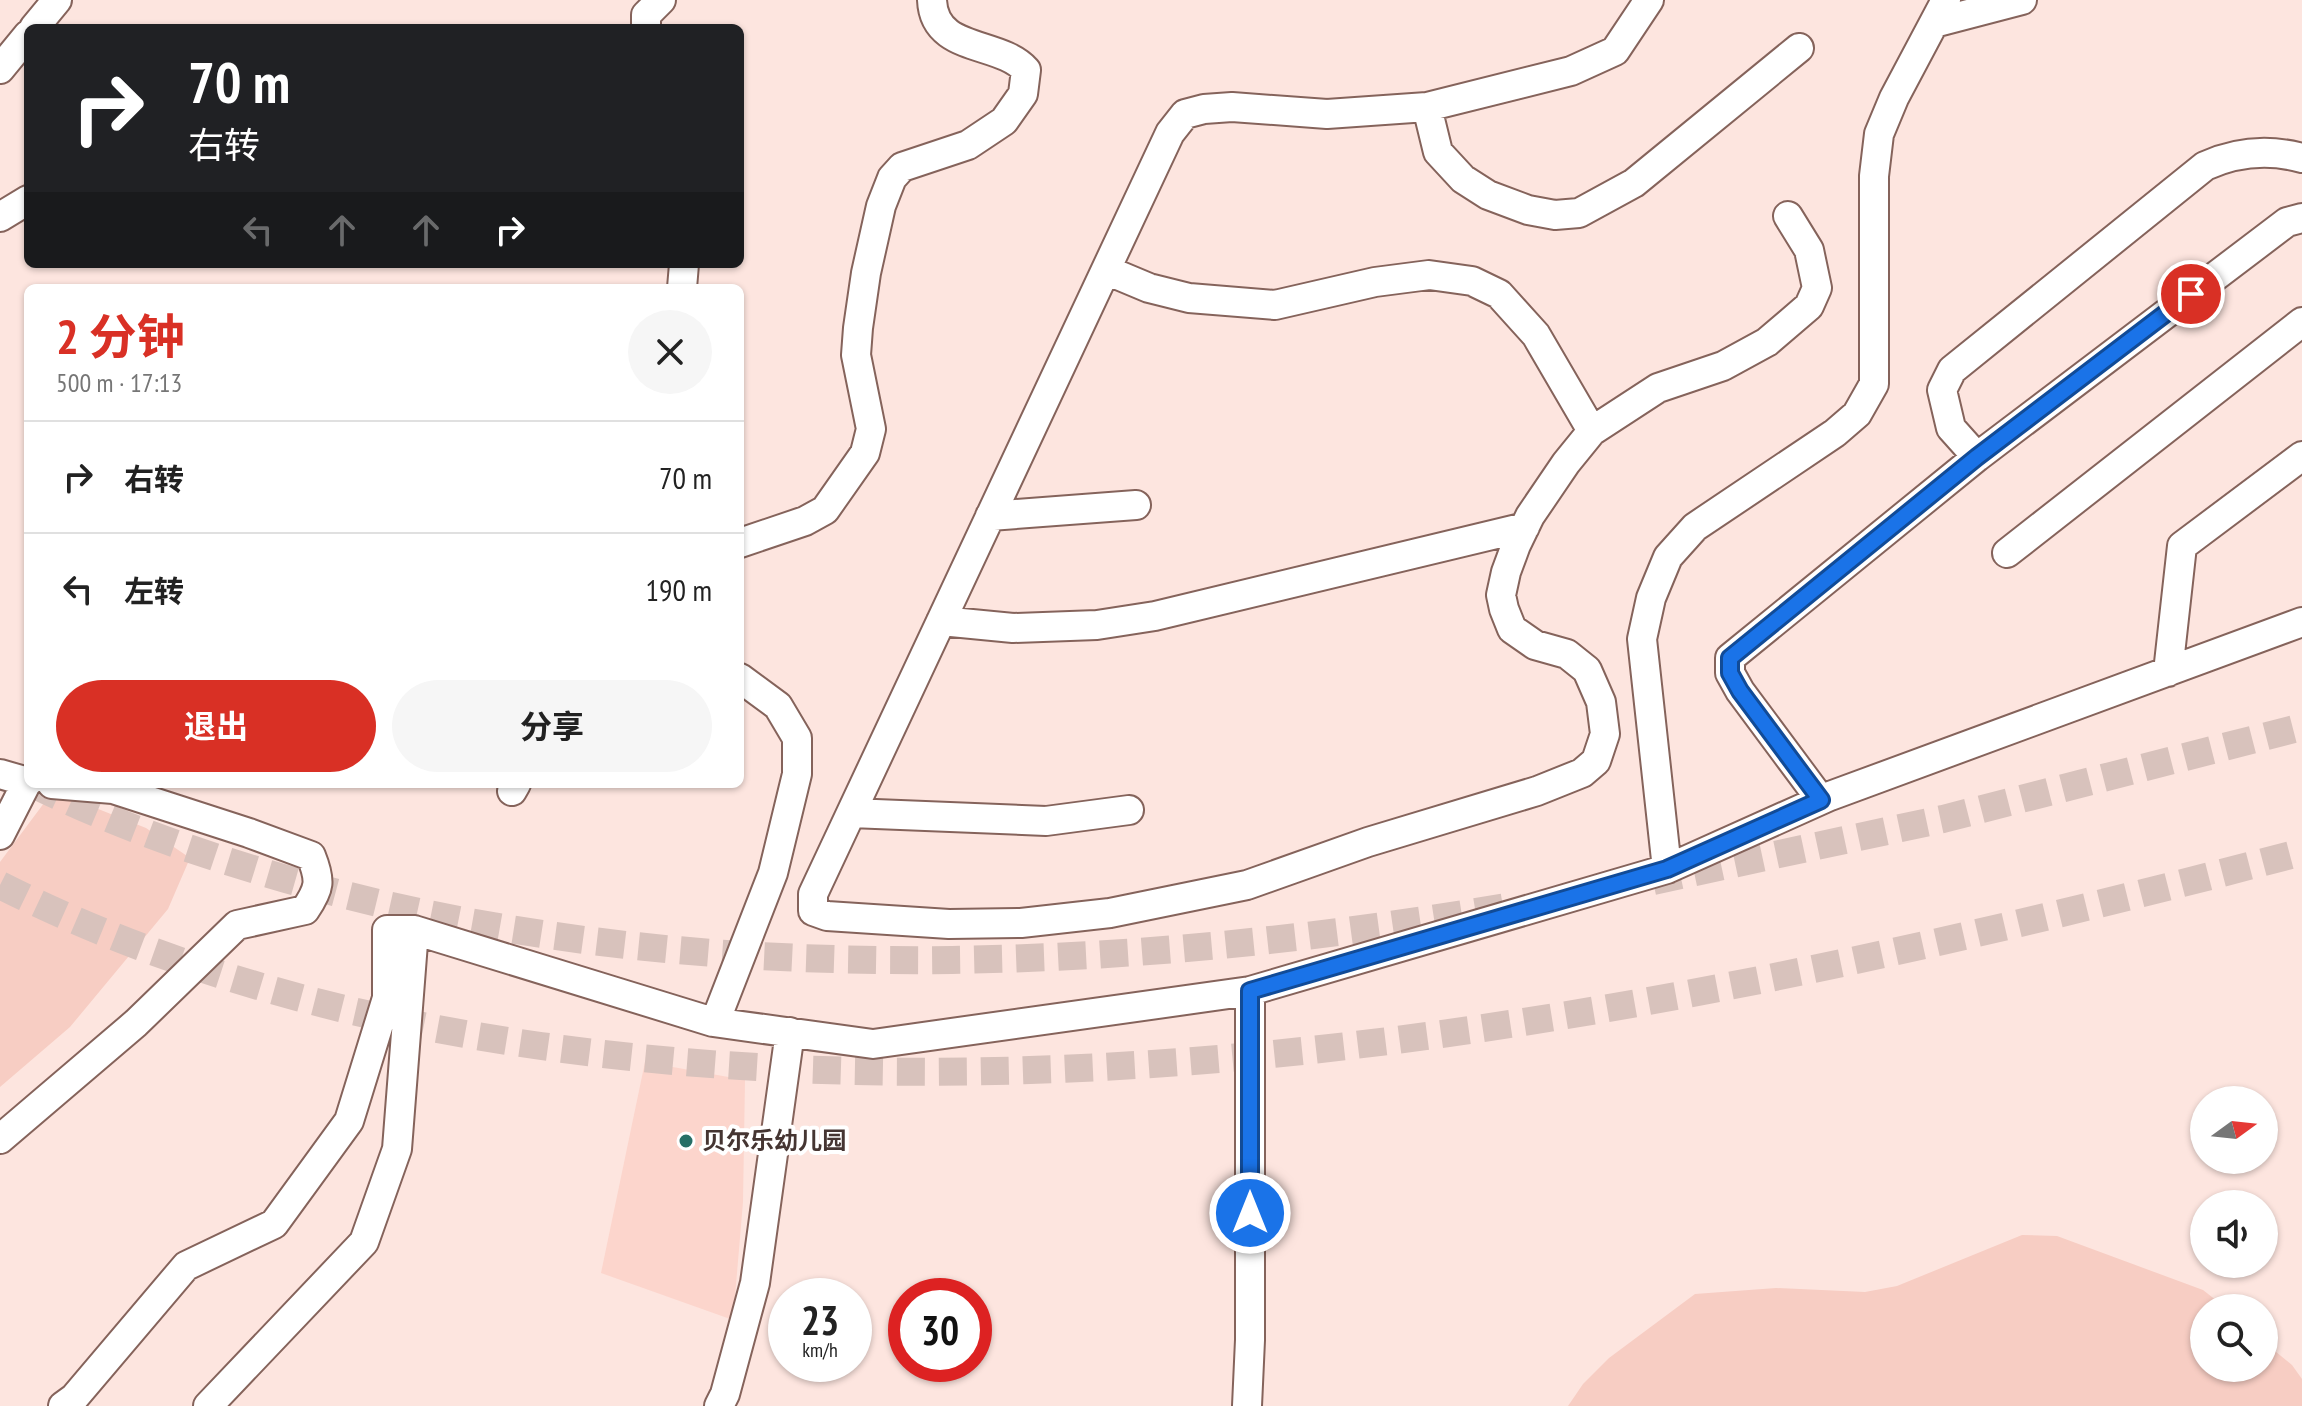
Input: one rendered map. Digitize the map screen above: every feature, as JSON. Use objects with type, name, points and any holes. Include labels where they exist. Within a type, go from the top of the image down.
[{"type":"street","points":[[37,24],[57,0]]},
{"type":"street","points":[[646,24],[646,15],[661,0]]},
{"type":"street","points":[[744,542],[805,521],[825,510],[865,453],[871,429],[856,355],[858,328],[881,206],[892,178],[902,167],[968,145],[1004,121],[1023,94],[1026,70],[1017,60],[970,45],[940,28],[932,0]]},
{"type":"street","points":[[1649,0],[1615,51],[1571,71],[1427,107],[1327,114],[1232,107],[1185,114],[1170,133],[813,894],[813,911],[827,916],[949,924],[1021,923],[1110,913],[1247,885],[1368,842],[1537,791],[1582,773],[1596,761],[1605,734],[1601,702],[1587,670],[1567,654],[1535,645],[1512,629],[1501,595],[1506,572],[1525,527],[1566,463],[1592,431],[1658,388],[1723,366],[1767,342],[1809,306],[1817,288],[1809,250],[1788,216]]},
{"type":"street","points":[[1667,869],[1642,639],[1651,598],[1668,557],[1695,527],[1835,433],[1857,414],[1874,384],[1873,219],[1879,134],[1894,98],[1940,12],[2022,0]]},
{"type":"street","points":[[0,69],[24,40]]},
{"type":"street","points":[[1427,107],[1438,152],[1463,179],[1488,195],[1528,210],[1555,215],[1579,213],[1634,183],[1799,48]]},
{"type":"street","points":[[1977,457],[1951,428],[1942,390],[1952,370],[2205,166],[2250,152],[2302,158]]},
{"type":"street","points":[[0,217],[24,202]]},
{"type":"street","points":[[1821,800],[1740,691],[1730,673],[1730,658],[1977,457],[2287,222],[2302,218]]},
{"type":"street","points":[[1106,270],[1149,288],[1189,298],[1275,305],[1375,282],[1429,275],[1472,281],[1499,294],[1536,335],[1592,431]]},
{"type":"street","points":[[2007,553],[2302,322]]},
{"type":"street","points":[[2168,672],[2182,546],[2302,456]]},
{"type":"street","points":[[990,516],[1136,505]]},
{"type":"street","points":[[941,621],[1013,628],[1097,625],[1141,618],[1525,527]]},
{"type":"street","points":[[63,1406],[74,1398],[186,1266],[274,1224],[349,1121],[387,998],[387,930],[414,930],[715,1022],[873,1044],[1250,991],[1667,869],[1821,800],[2302,622]]},
{"type":"street","points":[[715,1022],[773,873],[797,774],[797,738],[778,706],[744,681]]},
{"type":"street","points":[[0,835],[24,787]]},
{"type":"street","points":[[0,1139],[136,1023],[237,925],[305,910],[315,894],[319,877],[311,856],[249,833],[102,788]]},
{"type":"street","points":[[851,813],[1046,821],[1129,810]]},
{"type":"street","points":[[208,1406],[364,1242],[397,1149],[414,930]]},
{"type":"street","points":[[1247,1406],[1250,1340],[1250,991]]},
{"type":"street","points":[[719,1406],[755,1283],[790,1032]]},
{"type":"shaded area","points":[[53,791],[146,828],[190,858],[168,909],[70,1027],[0,1087],[0,862]]},
{"type":"shaded area","name":"贝尔乐幼儿园","points":[[645,1062],[745,1080],[743,1202],[733,1320],[601,1273]]},
{"type":"shaded area","points":[[2022,1235],[2057,1236],[2208,1294],[2190,1294],[2190,1382],[2278,1382],[2278,1354],[2302,1379],[2302,1406],[1568,1406],[1583,1384],[1609,1358],[1695,1294],[1776,1288],[1865,1292],[1897,1286]]},
{"type":"tunnel","points":[[1653,881],[1943,819],[2302,727]]},
{"type":"tunnel","points":[[41,788],[126,825],[221,859],[286,879],[434,915],[585,940],[739,955],[894,960],[1049,957],[1203,947],[1356,930],[1506,907]]},
{"type":"tunnel","points":[[0,885],[129,942],[196,966],[264,988],[402,1022],[541,1046],[761,1067],[983,1071],[1206,1060],[1429,1036],[1651,1000],[1871,957],[2302,852]]},
{"type":"place","name":"贝尔乐幼儿园","points":[[686,1141]]},
{"type":"route","points":[[1250,1213],[1250,991],[1667,869],[1821,800],[1740,691],[1730,673],[1730,658],[1977,457],[2191,294]]}]
